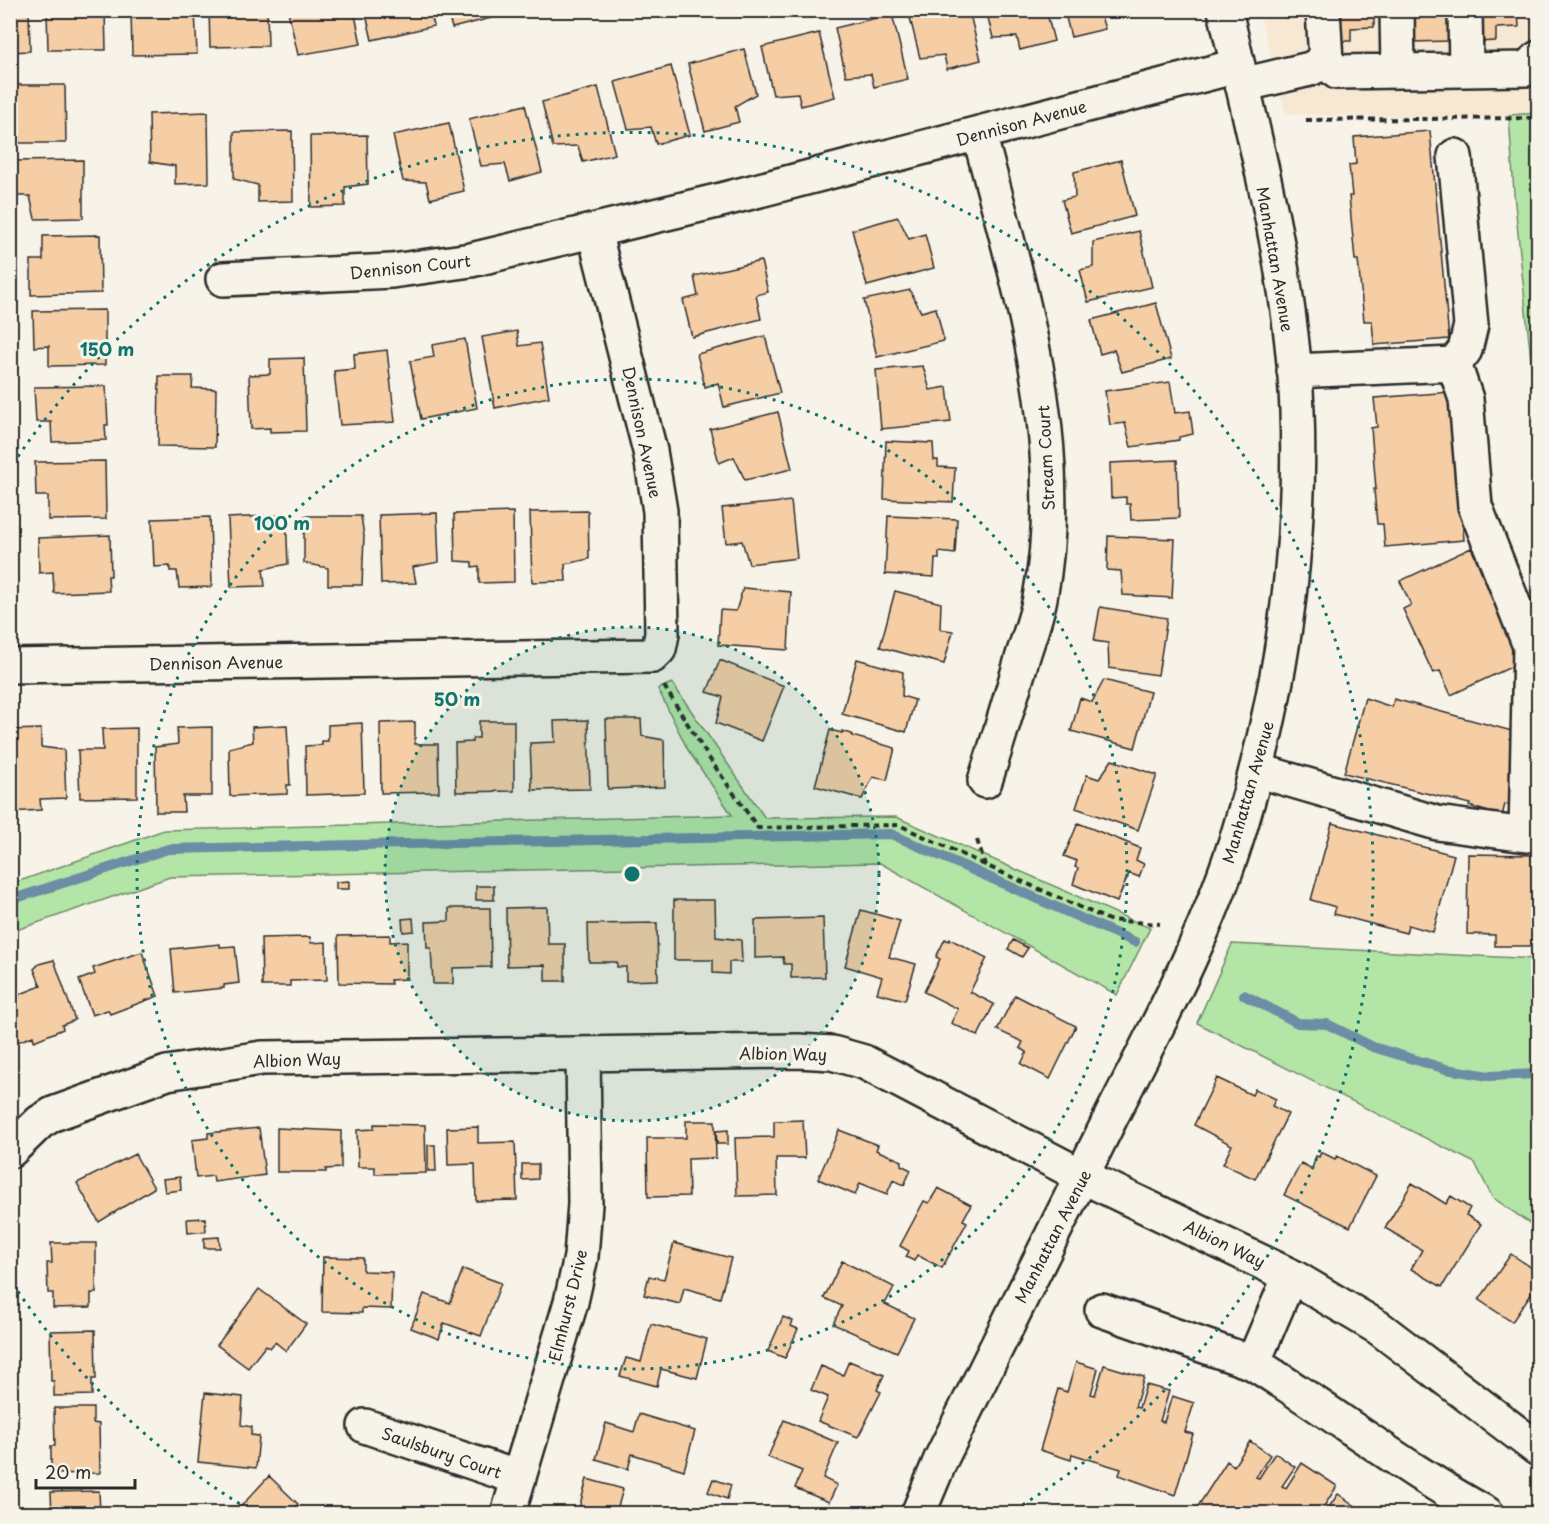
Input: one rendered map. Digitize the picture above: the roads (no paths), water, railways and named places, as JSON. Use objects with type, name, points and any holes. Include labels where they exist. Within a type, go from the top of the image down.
[{"type":"street","name":"Manhattan Avenue","points":[[918,1514],[941,1459],[1203,931],[1239,831],[1268,728],[1287,623],[1296,517],[1297,410],[1288,304],[1225,10]]},
{"type":"street","points":[[1323,10],[1326,62],[1337,72],[1526,69],[1539,58]]},
{"type":"street","points":[[1397,10],[1398,71]]},
{"type":"street","points":[[1465,10],[1466,70]]},
{"type":"street","name":"Dennison Avenue","points":[[10,666],[652,656],[659,649],[662,634],[660,511],[650,451],[594,231],[979,133],[1240,75],[1310,69],[1326,62]]},
{"type":"street","name":"Stream Court","points":[[979,133],[1034,346],[1044,411],[1048,468],[1048,524],[1040,598],[985,781]]},
{"type":"street","points":[[1294,371],[1454,364],[1465,350],[1471,326],[1455,156]]},
{"type":"street","name":"Dennison Court","points":[[223,279],[392,271],[471,260],[594,231]]},
{"type":"street","points":[[1256,770],[1437,823],[1526,835],[1530,646],[1474,506],[1466,399],[1454,364]]},
{"type":"street","name":"Albion Way","points":[[10,1151],[40,1122],[53,1114],[167,1073],[262,1058],[798,1051],[832,1053],[864,1062],[1082,1176],[1290,1276],[1379,1328],[1539,1449]]},
{"type":"street","name":"Elmhurst Drive","points":[[508,1514],[571,1302],[581,1257],[585,1204],[583,1054]]},
{"type":"street","points":[[1253,1363],[1290,1276]]},
{"type":"street","points":[[1102,1310],[1253,1363],[1317,1403],[1389,1456],[1487,1514]]},
{"type":"street","name":"Saulsbury Court","points":[[365,1426],[519,1478]]},
{"type":"waterway","points":[[10,900],[168,849],[891,834],[1135,942]]},
{"type":"waterway","points":[[1244,995],[1298,1023],[1327,1024],[1373,1047],[1446,1069],[1489,1076],[1538,1074]]}]
